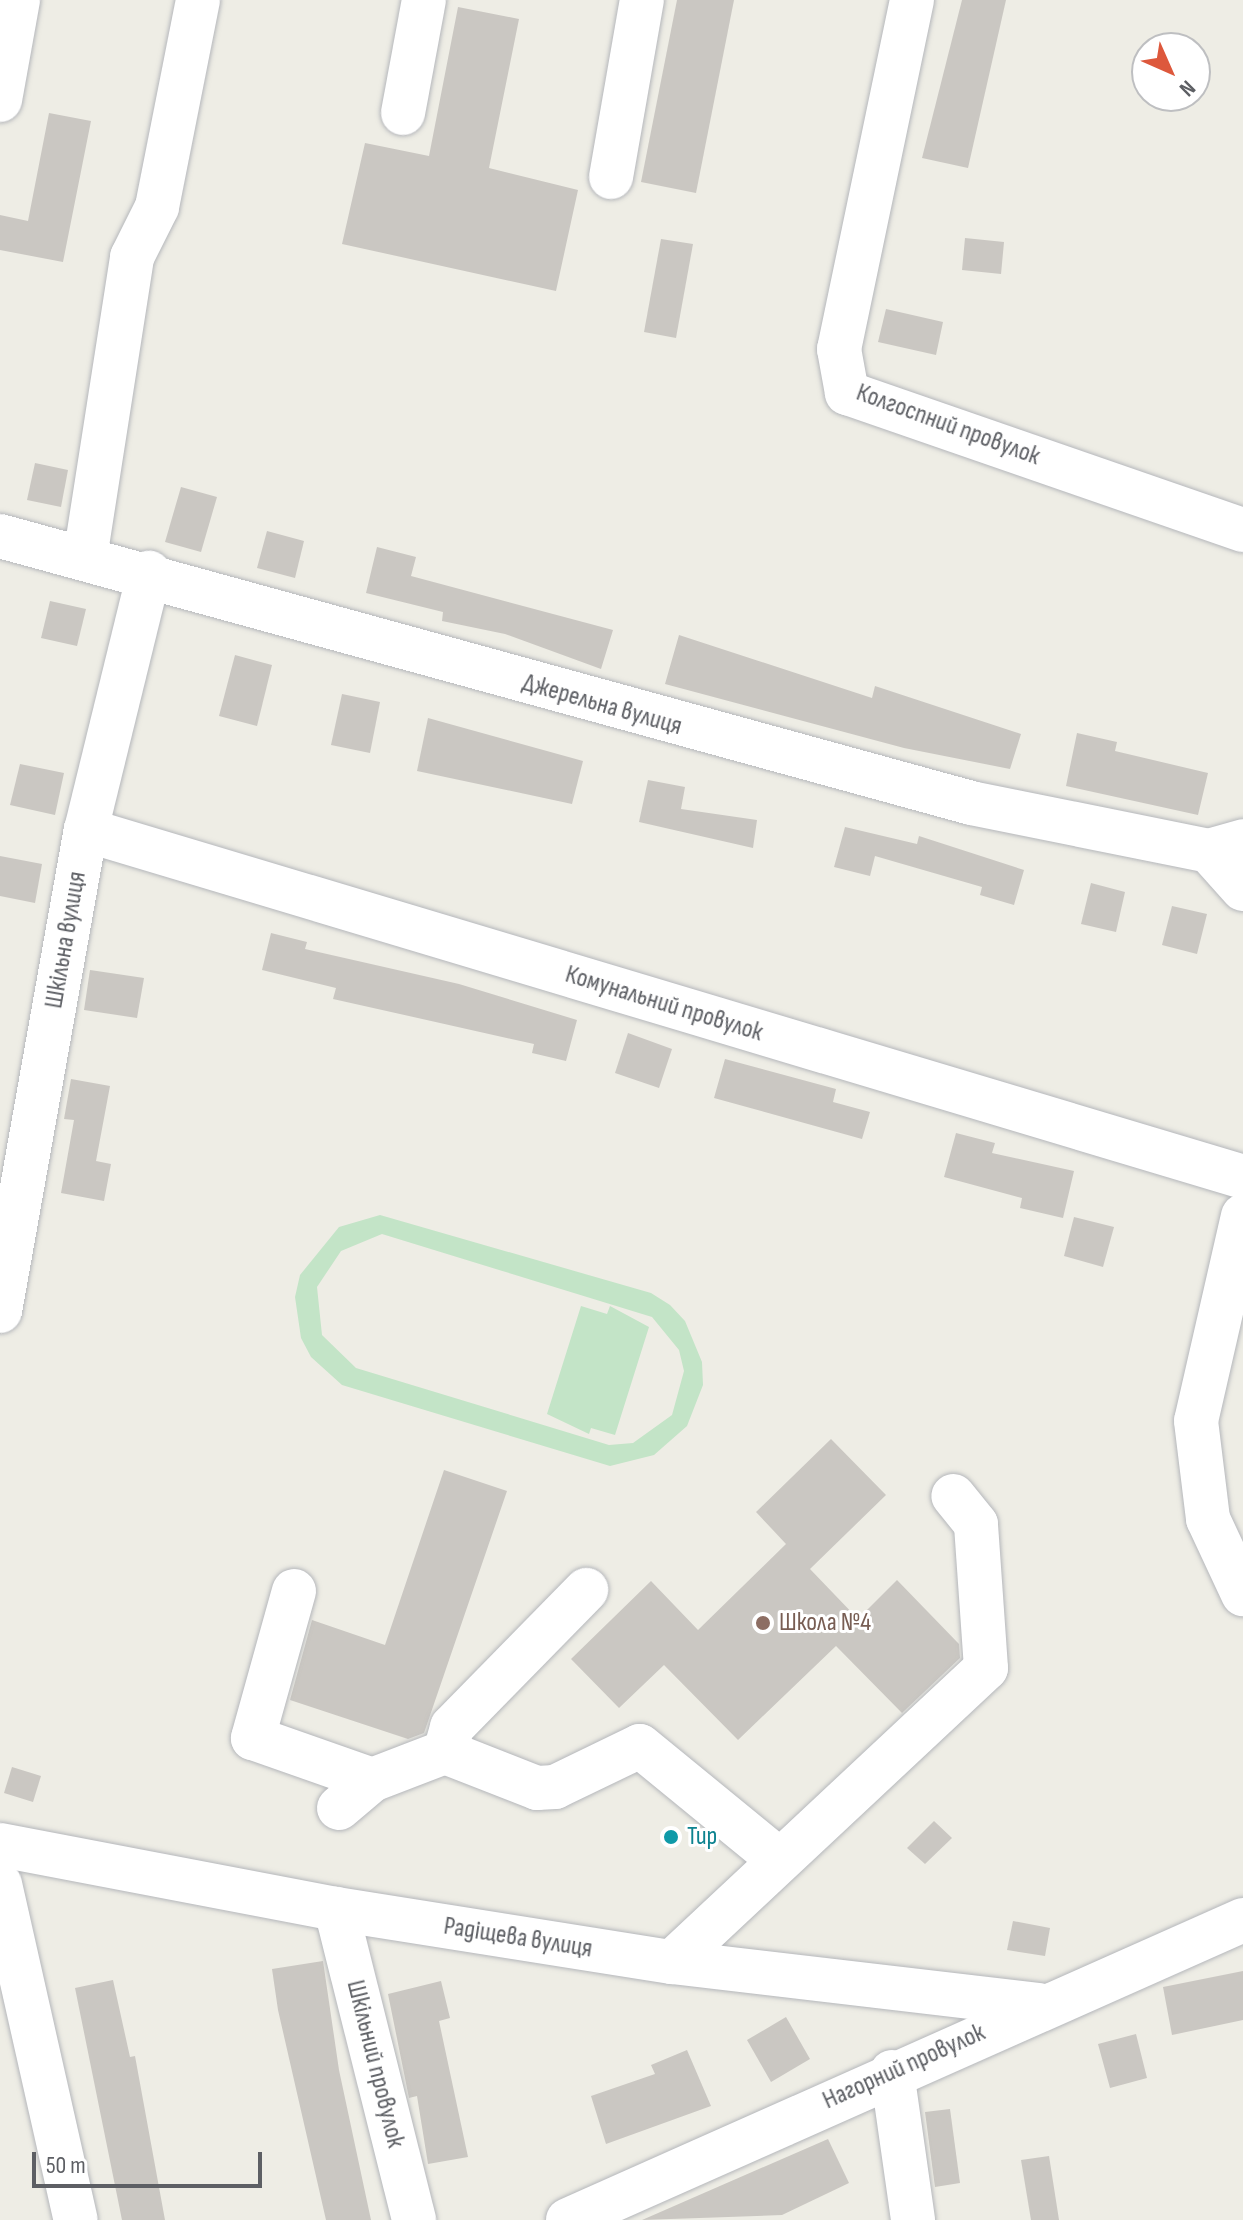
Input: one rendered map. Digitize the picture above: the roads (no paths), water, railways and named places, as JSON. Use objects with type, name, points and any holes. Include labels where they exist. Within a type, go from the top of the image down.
[{"type":"street","points":[[0,100],[18,0]]},
{"type":"street","points":[[85,558],[132,257],[157,207],[198,0]]},
{"type":"street","points":[[403,113],[424,0]]},
{"type":"street","points":[[611,177],[642,0]]},
{"type":"street","name":"Колгоспний провулок","points":[[912,0],[839,349],[847,393],[1243,530]]},
{"type":"street","name":"Джерельна вулиця","points":[[0,536],[149,573],[722,739],[971,803],[1226,846]]},
{"type":"street","name":"Шкільна вулиця","points":[[0,1311],[86,830],[149,573]]},
{"type":"street","name":"Комунальний провулок","points":[[86,830],[1243,1177]]},
{"type":"street","points":[[1226,846],[1243,889]]},
{"type":"street","points":[[1243,1216],[1196,1421],[1208,1519],[1243,1594]]},
{"type":"street","points":[[672,1962],[778,1859],[986,1668],[976,1524],[953,1496]]},
{"type":"street","points":[[445,1752],[452,1727],[586,1590]]},
{"type":"street","points":[[294,1591],[253,1738],[372,1780]]},
{"type":"street","points":[[339,1808],[372,1780],[445,1752],[537,1788],[555,1787],[640,1746],[778,1859]]},
{"type":"street","name":"Радіщева вулиця","points":[[0,1845],[336,1909],[672,1962],[1039,2005]]},
{"type":"street","points":[[0,1884],[76,2220]]},
{"type":"street","name":"Шкільний провулок","points":[[336,1909],[414,2220]]},
{"type":"street","name":"Нагорний провулок","points":[[568,2220],[1039,2005],[1243,1920]]},
{"type":"street","points":[[892,2072],[913,2220]]},
{"type":"place","name":"Школа №4","points":[[763,1623]]},
{"type":"place","name":"Тир","points":[[671,1837]]}]
